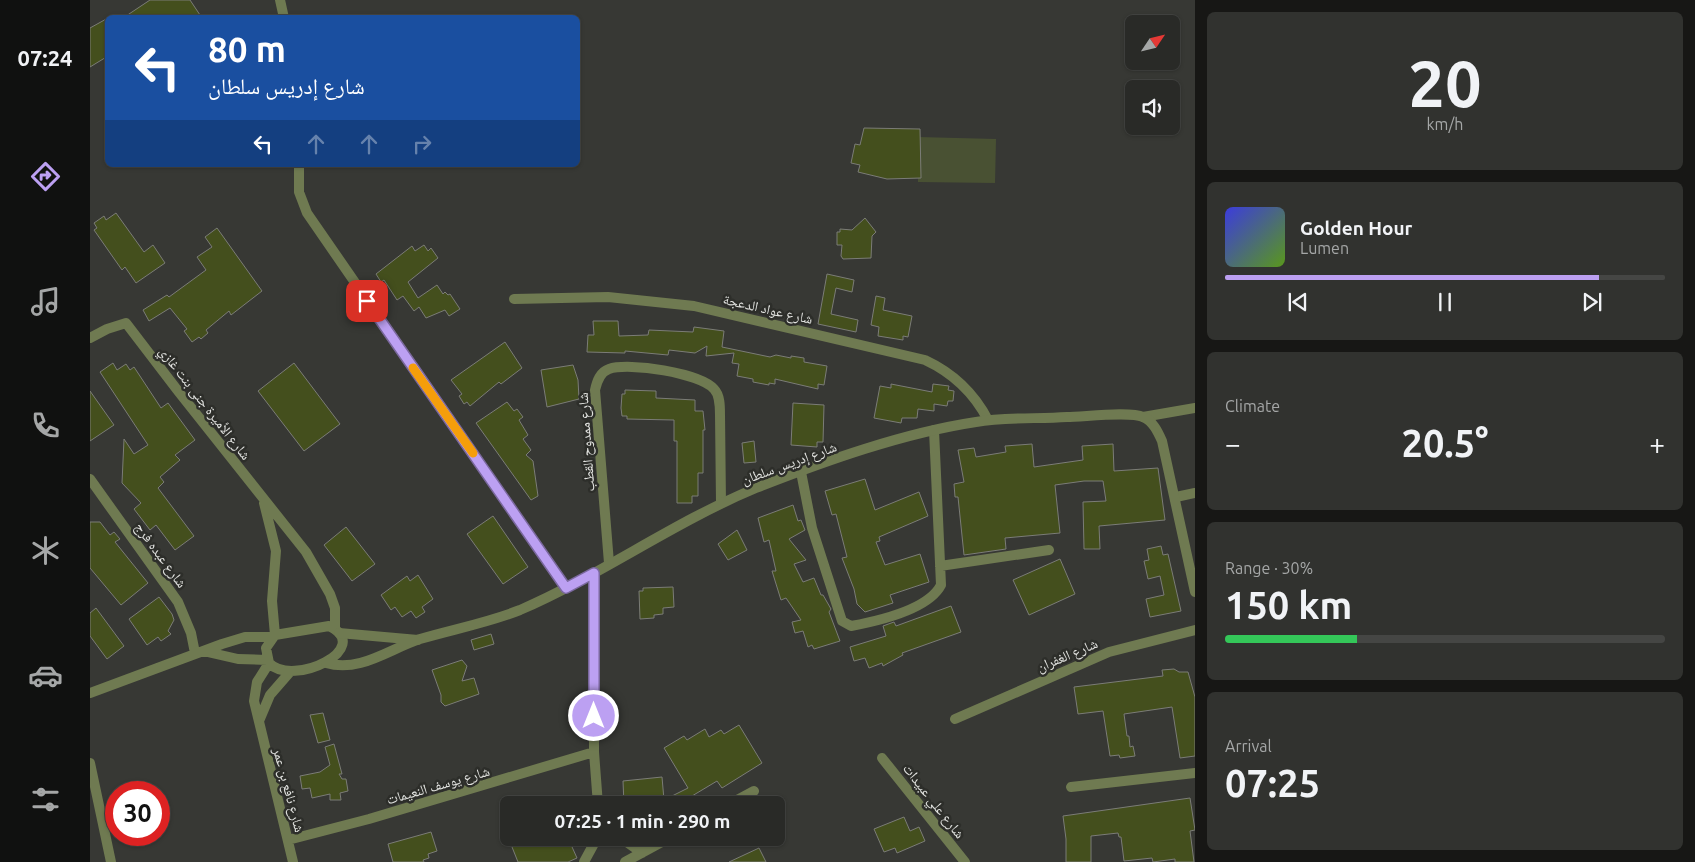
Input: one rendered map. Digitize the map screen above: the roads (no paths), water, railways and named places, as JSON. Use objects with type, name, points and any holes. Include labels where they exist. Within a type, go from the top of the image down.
[{"type":"street","points":[[280,0],[283,15]]},
{"type":"street","points":[[299,167],[299,192],[307,213],[566,588]]},
{"type":"street","name":"شارع عواد الدعجة","points":[[514,299],[608,297],[694,306],[925,360],[942,368],[960,382],[988,420]]},
{"type":"street","name":"شارع الأميرة جنى بنت غازي","points":[[90,338],[126,323],[264,500],[293,534],[320,573],[335,608],[337,631],[342,643],[341,650],[326,662]]},
{"type":"street","name":"شارع ممدوح القطب","points":[[609,563],[595,390],[597,380],[602,373],[610,368],[651,369],[690,375],[715,390],[720,408],[721,503]]},
{"type":"street","name":"شارع إدريس سلطان","points":[[290,672],[326,662],[343,664],[372,660],[419,640],[490,621],[566,588],[721,503],[800,472],[934,430],[988,420],[1115,415],[1143,417],[1195,408]]},
{"type":"street","points":[[1143,417],[1156,428],[1162,441],[1176,497],[1195,592]]},
{"type":"street","points":[[800,472],[812,528],[839,616],[845,624],[864,624],[901,613],[931,598],[941,585],[934,430]]},
{"type":"street","name":"شارع عبده فرج","points":[[91,481],[178,602],[199,652]]},
{"type":"street","points":[[1176,497],[1195,492]]},
{"type":"street","name":"شارع الأميرة جنى بنت غازي","points":[[264,500],[276,551],[272,601],[274,636],[266,648],[268,662]]},
{"type":"street","points":[[940,566],[1049,550]]},
{"type":"street","points":[[594,573],[594,752],[597,796]]},
{"type":"street","name":"شارع إدريس سلطان","points":[[274,636],[315,627],[329,626],[337,631],[419,640]]},
{"type":"street","name":"شارع الغفران","points":[[955,719],[1109,652],[1195,630]]},
{"type":"street","points":[[90,693],[199,652],[245,637],[274,636]]},
{"type":"street","points":[[199,652],[268,662],[279,671],[290,672]]},
{"type":"street","name":"شارع نافع بن عمر","points":[[268,662],[257,682],[254,701],[258,724],[293,862]]},
{"type":"street","points":[[258,724],[270,695],[290,672]]},
{"type":"street","name":"شارع يوسف النعيمات","points":[[288,840],[368,819],[594,752]]},
{"type":"street","name":"شارع علي عبيدات","points":[[882,758],[965,862]]},
{"type":"street","points":[[90,763],[111,862]]},
{"type":"street","points":[[1071,787],[1195,773]]},
{"type":"street","points":[[745,796],[754,791]]},
{"type":"street","points":[[584,862],[593,846]]},
{"type":"street","points":[[633,846],[642,853]]},
{"type":"street","points":[[625,862],[655,846]]}]
